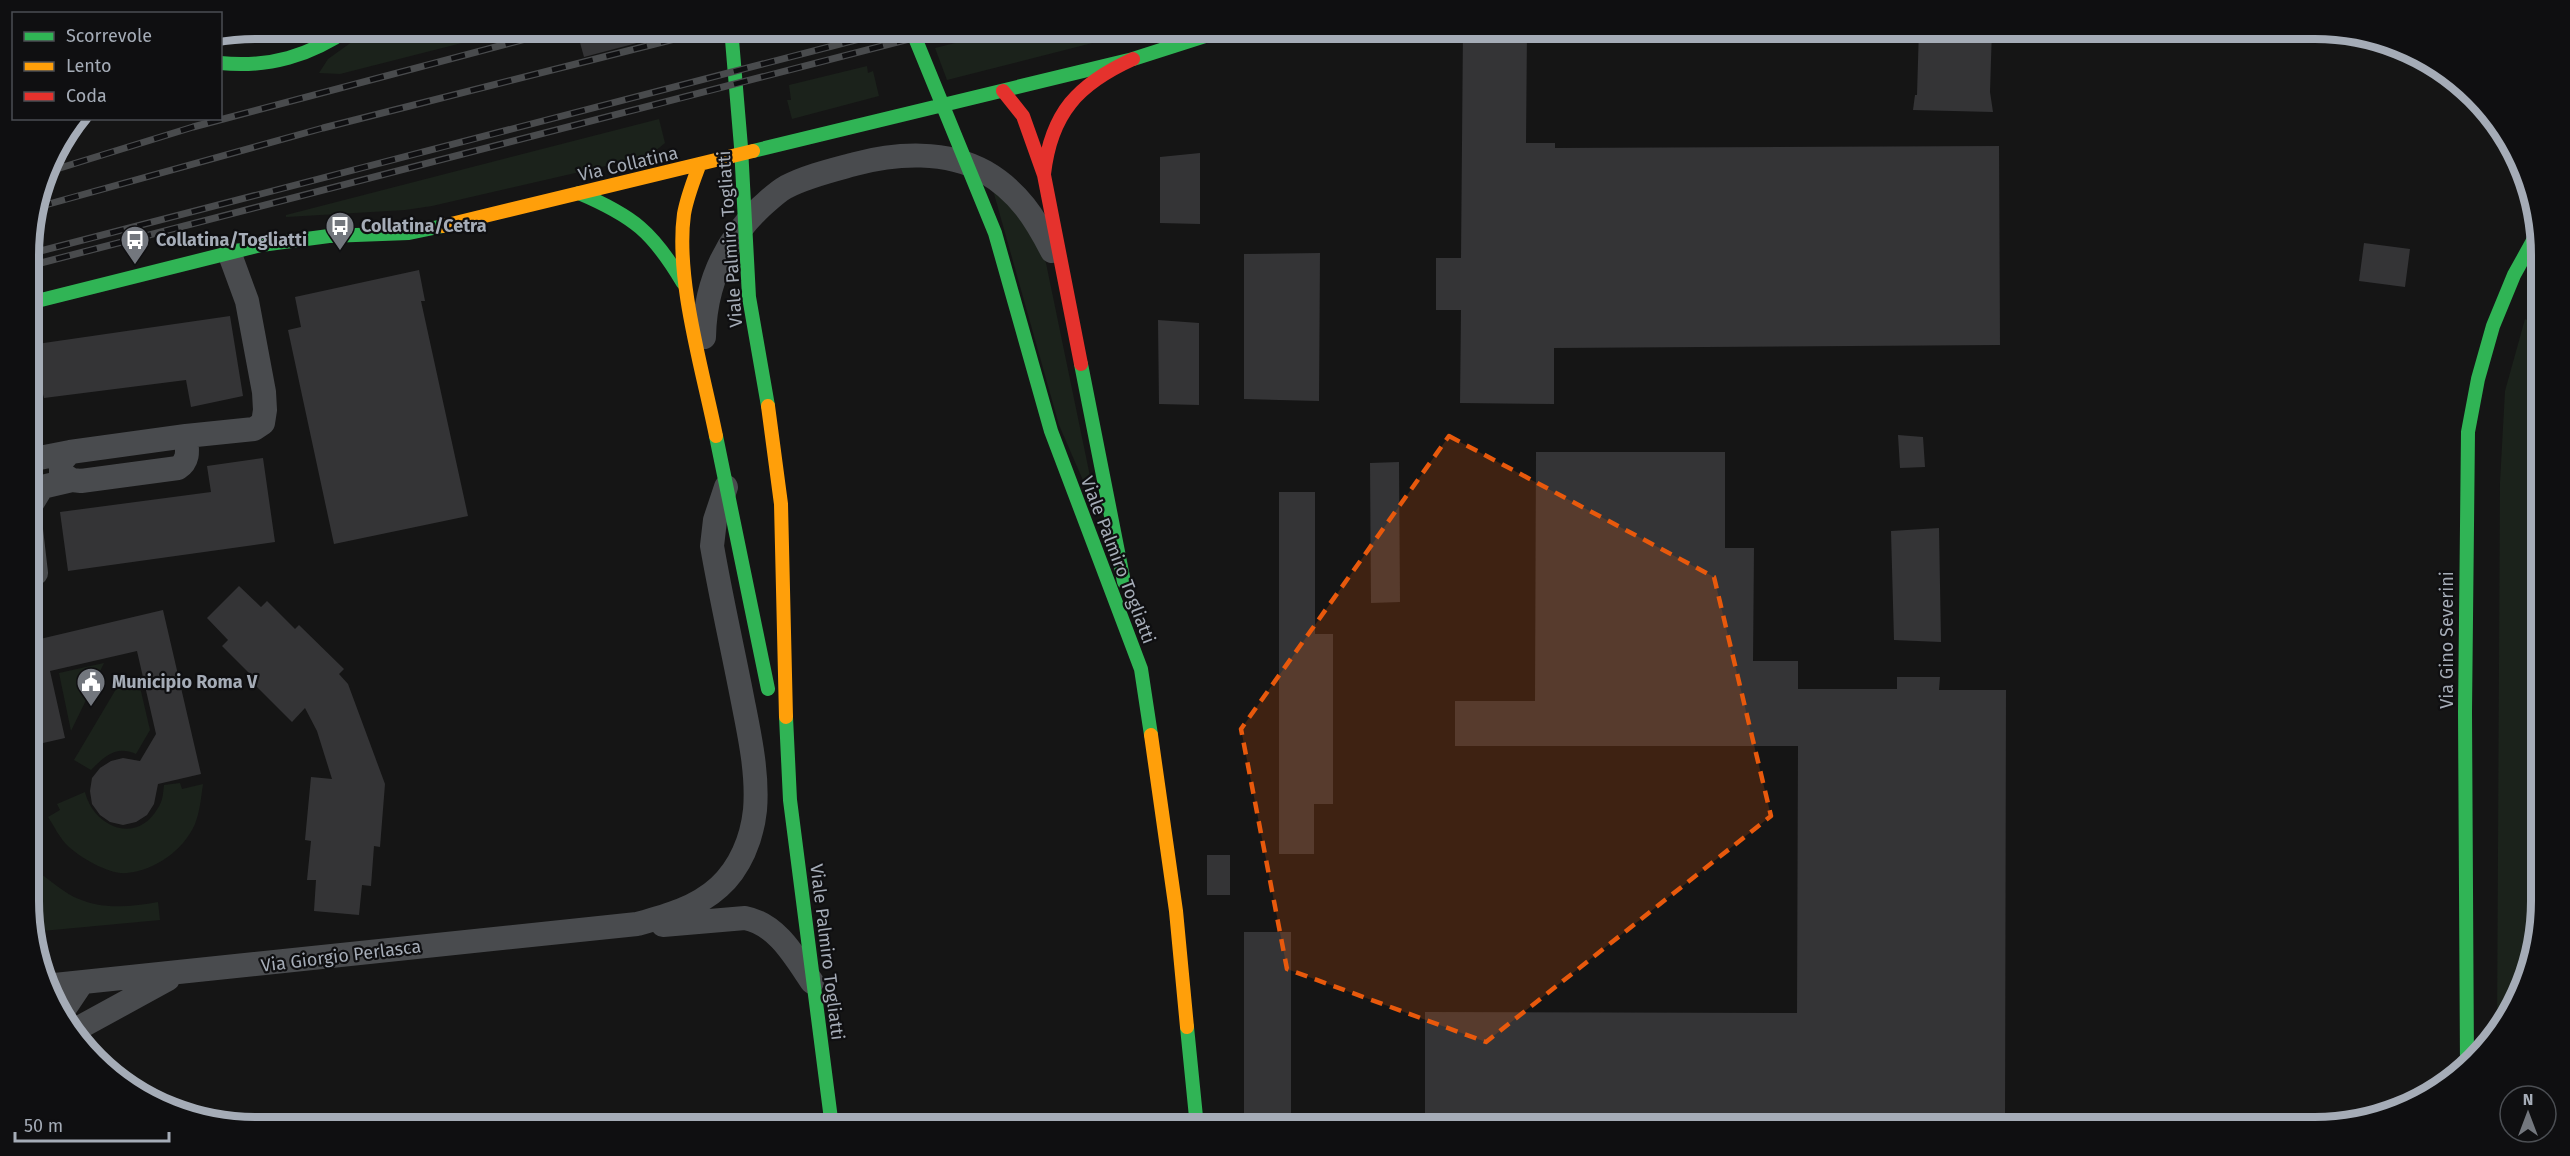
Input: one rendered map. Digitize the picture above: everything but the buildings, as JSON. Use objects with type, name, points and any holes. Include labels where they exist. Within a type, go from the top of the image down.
[{"type":"main road","points":[[222,63],[255,65],[297,57],[320,48],[334,39]]},
{"type":"main road","name":"Viale Palmiro Togliatti","points":[[732,39],[741,147],[746,258],[753,327],[774,444],[781,504],[783,641],[790,800],[831,1117]]},
{"type":"main road","name":"Viale Palmiro Togliatti","points":[[916,39],[1005,263],[1038,393],[1141,669],[1176,911],[1196,1117]]},
{"type":"main road","name":"Via Collatina","points":[[39,300],[229,252],[308,238],[421,231],[699,166],[1133,59],[1196,39]]},
{"type":"main road","points":[[1044,176],[1045,159],[1052,135],[1073,99],[1099,74],[1133,59]]},
{"type":"main road","points":[[1003,91],[1023,116],[1044,176],[1141,669]]},
{"type":"main road","points":[[699,166],[683,213],[681,239],[686,288],[790,800]]},
{"type":"main road","points":[[579,193],[618,210],[645,229],[665,253],[686,288]]},
{"type":"main road","name":"Via Gino Severini","points":[[2467,1055],[2465,712],[2468,432],[2477,381],[2489,339],[2514,276],[2531,245]]},
{"type":"street","points":[[705,376],[704,339],[707,302],[715,272],[729,244],[743,225],[782,189],[839,169],[882,157],[900,156],[940,159],[975,167],[999,181],[1026,206],[1063,271]]},
{"type":"street","points":[[39,458],[186,436],[254,429],[263,423],[264,392],[247,301],[229,252]]},
{"type":"street","points":[[39,490],[72,480],[91,480],[178,468],[185,463],[188,454],[186,436]]},
{"type":"street","points":[[70,452],[61,462],[60,468],[61,473],[72,480]]},
{"type":"street","points":[[637,924],[679,912],[718,888],[740,861],[753,821],[755,799],[753,763],[712,546],[715,520],[727,482]]},
{"type":"street","points":[[637,924],[661,926],[745,918],[753,920],[763,924],[778,937],[813,985]]},
{"type":"street","name":"Via Giorgio Perlasca","points":[[56,985],[637,924]]},
{"type":"street","points":[[81,1029],[178,974]]},
{"type":"street","points":[[67,1007],[90,983]]},
{"type":"street","points":[[80,1027],[90,983]]},
{"type":"highlighted area","points":[[1449,436],[1714,577],[1771,816],[1486,1042],[1287,969],[1241,729]]},
{"type":"shaded area","points":[[356,39],[478,39],[340,74],[319,73],[328,59]]},
{"type":"shaded area","points":[[971,39],[1108,39],[947,80],[935,48]]},
{"type":"shaded area","points":[[867,66],[868,73],[873,71],[879,96],[792,119],[787,100],[791,100],[789,85]]},
{"type":"shaded area","points":[[659,119],[665,143],[649,156],[432,206],[405,210],[286,217],[286,215]]},
{"type":"shaded area","points":[[991,183],[1026,221],[1046,263],[1098,515],[1059,425]]},
{"type":"shaded area","points":[[2525,319],[2531,322],[2531,916],[2520,971],[2497,1017],[2500,482],[2505,391]]},
{"type":"shaded area","points":[[104,663],[71,731],[59,673]]},
{"type":"shaded area","points":[[119,684],[130,688],[140,687],[150,730],[136,754],[122,751],[111,753],[91,770],[74,760]]},
{"type":"shaded area","points":[[180,783],[182,789],[203,784],[195,824],[176,851],[158,863],[137,871],[120,873],[104,869],[88,861],[66,844],[48,817],[60,810],[57,804],[85,792],[97,815],[107,823],[128,829],[139,826],[149,819],[160,805],[164,785]]},
{"type":"shaded area","points":[[39,873],[74,897],[95,904],[126,906],[158,902],[160,920],[42,931],[39,916]]},
{"type":"railway","points":[[222,119],[525,39]]},
{"type":"railway","points":[[45,205],[323,128],[675,39]]},
{"type":"railway","points":[[39,251],[860,39]]},
{"type":"railway","points":[[39,263],[909,39]]},
{"type":"railway","points":[[56,169],[219,120]]},
{"type":"traffic: fast","points":[[222,63],[272,62],[304,53],[333,39]]},
{"type":"traffic: fast","points":[[732,39],[741,147],[749,297],[768,406]]},
{"type":"traffic: fast","points":[[916,39],[995,233],[1051,431],[1141,669],[1151,735]]},
{"type":"traffic: fast","points":[[753,151],[1133,59],[1196,39]]},
{"type":"traffic: fast","points":[[579,193],[628,218],[640,228],[662,251],[683,283]]},
{"type":"traffic: fast","points":[[39,300],[261,245],[329,236],[409,233],[443,226]]},
{"type":"traffic: fast","points":[[2467,1055],[2465,712],[2468,432],[2478,379],[2493,326],[2514,275],[2531,244]]},
{"type":"traffic: fast","points":[[1081,364],[1124,582]]},
{"type":"traffic: fast","points":[[716,436],[768,689]]},
{"type":"traffic: fast","points":[[786,717],[790,800],[831,1117]]},
{"type":"traffic: fast","points":[[1187,1027],[1196,1117]]},
{"type":"traffic: slow","points":[[443,226],[753,151]]},
{"type":"traffic: slow","points":[[699,166],[684,214],[683,267],[692,325],[716,436]]},
{"type":"traffic: slow","points":[[768,406],[781,504],[786,717]]},
{"type":"traffic: slow","points":[[1151,735],[1176,911],[1187,1027]]},
{"type":"traffic: jam","points":[[1044,174],[1053,134],[1070,103],[1097,79],[1133,59]]},
{"type":"traffic: jam","points":[[1003,91],[1023,116],[1044,175],[1081,364]]},
{"type":"place","name":"Collatina/Cetra","points":[[340,252]]},
{"type":"place","name":"Collatina/Togliatti","points":[[135,266]]},
{"type":"place","name":"Municipio Roma V","points":[[91,708]]}]
